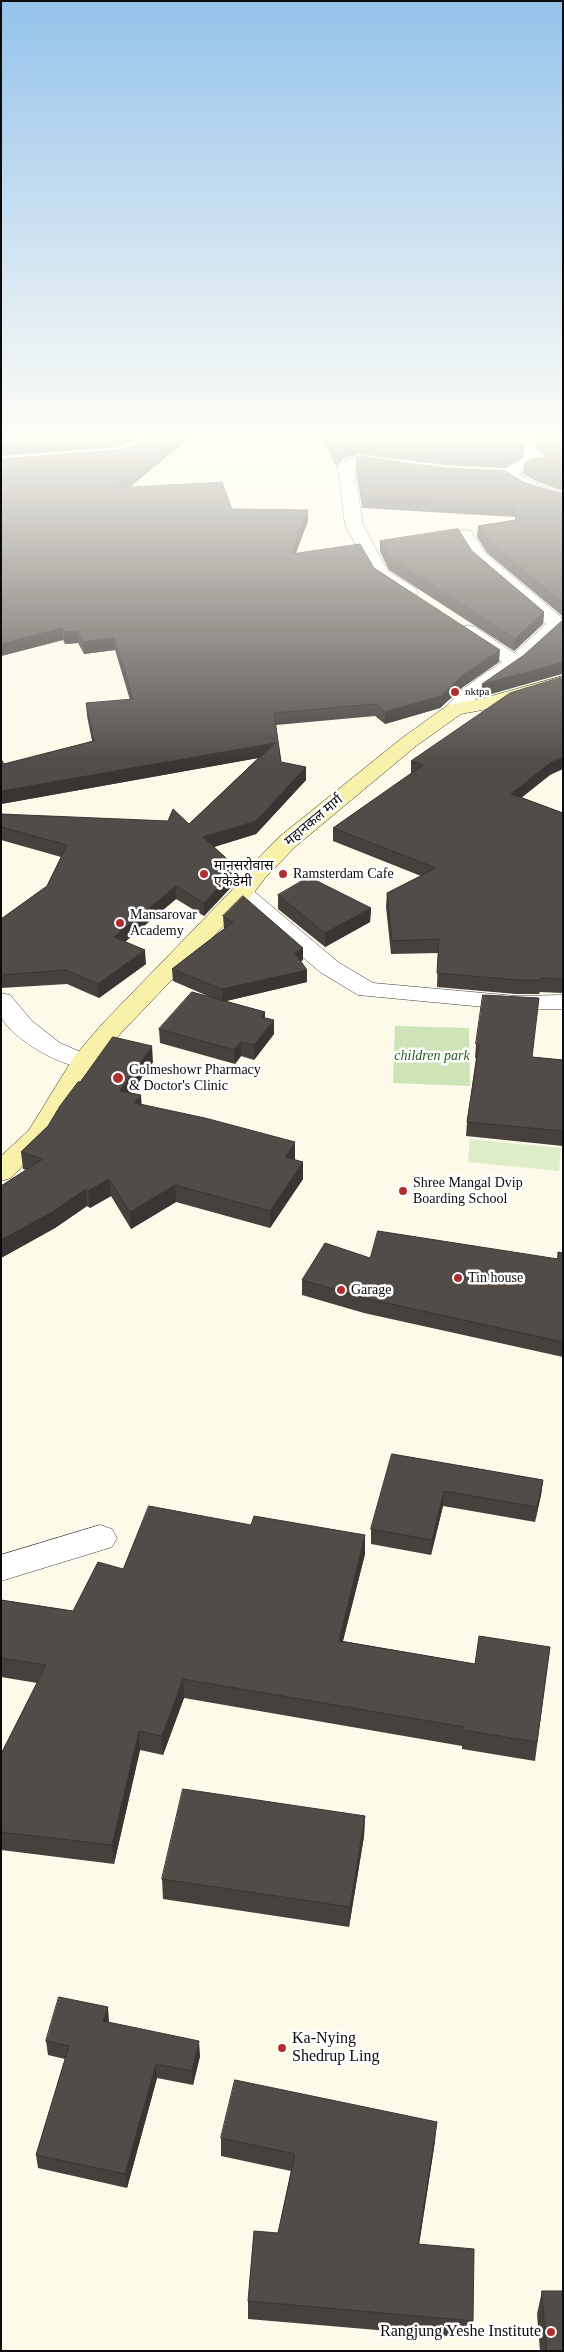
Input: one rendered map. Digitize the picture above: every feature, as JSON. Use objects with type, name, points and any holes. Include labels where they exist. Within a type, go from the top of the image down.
[{"type":"main road","name":"महानकल मार्ग","points":[[1,1172],[39,1135],[83,1062],[112,1028],[242,893],[257,873],[287,842],[409,742],[455,708],[486,704],[563,682]]},
{"type":"street","points":[[365,545],[381,574],[420,600]]},
{"type":"street","points":[[455,708],[475,689],[514,662],[556,625],[552,619],[479,557],[471,545]]},
{"type":"street","points":[[452,620],[514,662]]},
{"type":"street","points":[[242,893],[328,967],[367,990],[516,1003],[563,1002]]},
{"type":"street","points":[[1,1000],[22,1026],[51,1048],[83,1062]]},
{"type":"street","points":[[1,1568],[100,1538]]},
{"type":"green space","name":"children park","points":[[395,1026],[469,1028],[470,1086],[393,1083]]},
{"type":"green space","points":[[470,1139],[561,1148],[559,1171],[468,1162]]},
{"type":"building","points":[[1,545],[295,545],[291,554],[360,545],[374,568],[500,650],[463,675],[441,696],[385,712],[375,704],[274,713],[281,762],[306,767],[256,821],[203,837],[237,868],[204,903],[176,886],[114,937],[145,950],[98,984],[66,970],[1,975],[1,919],[47,886],[67,845],[1,827],[1,814],[168,821],[173,809],[189,824],[275,743],[1,791],[1,759],[4,764],[94,741],[86,703],[133,699],[114,638],[83,642],[78,631],[64,632],[62,628],[1,644]]},
{"type":"building","points":[[382,545],[468,545],[472,551],[544,612],[515,639],[390,558]]},
{"type":"building","points":[[492,545],[563,545],[563,604]]},
{"type":"building","points":[[563,620],[563,662],[482,684],[524,655]]},
{"type":"building","points":[[563,677],[563,757],[551,762],[511,794],[563,813],[563,979],[517,980],[437,973],[439,939],[392,941],[387,893],[436,868],[333,828],[423,765],[411,761],[510,693]]},
{"type":"building","points":[[309,877],[371,908],[325,933],[278,895]]},
{"type":"building","points":[[243,896],[303,948],[295,953],[307,970],[222,989],[172,969],[233,922],[223,916]]},
{"type":"building","points":[[192,992],[265,1012],[261,1017],[274,1020],[254,1045],[241,1042],[234,1050],[159,1029]]},
{"type":"building","points":[[483,995],[539,998],[532,1057],[563,1060],[563,1131],[467,1122],[479,1044],[476,1044]]},
{"type":"building","points":[[113,1037],[152,1046],[120,1091],[141,1095],[135,1103],[205,1118],[295,1142],[285,1157],[303,1162],[270,1211],[175,1185],[130,1212],[109,1179],[88,1191],[86,1189],[54,1211],[1,1240],[1,1186],[43,1159],[21,1152],[48,1126],[60,1106]]},
{"type":"building","points":[[378,1231],[558,1259],[558,1252],[563,1253],[563,1342],[364,1298],[302,1280],[325,1243],[370,1258]]},
{"type":"building","points":[[392,1454],[543,1480],[537,1507],[444,1491],[432,1540],[371,1529]]},
{"type":"building","points":[[149,1506],[251,1525],[254,1516],[365,1535],[339,1641],[475,1664],[479,1636],[550,1647],[537,1742],[463,1730],[464,1727],[183,1679],[162,1736],[139,1731],[112,1845],[1,1832],[1,1752],[46,1665],[1,1658],[1,1600],[73,1611],[98,1562],[123,1569]]},
{"type":"building","points":[[183,1789],[365,1816],[350,1907],[162,1879]]},
{"type":"building","points":[[59,1997],[108,2007],[103,2021],[199,2041],[192,2071],[156,2064],[125,2174],[36,2155],[69,2046],[46,2041]]},
{"type":"building","points":[[235,2080],[437,2122],[418,2244],[474,2249],[473,2321],[248,2301],[254,2231],[278,2233],[295,2154],[221,2138]]},
{"type":"building","points":[[542,2291],[563,2291],[563,2351],[547,2351]]},
{"type":"place","name":"nktpa","points":[[455,692]]},
{"type":"place","name":"मानसरोवास एकेडेमी","points":[[204,874]]},
{"type":"place","name":"Ramsterdam Cafe","points":[[283,874]]},
{"type":"place","name":"Mansarovar Academy","points":[[120,923]]},
{"type":"place","name":"Golmeshowr Pharmacy & Doctor's Clinic","points":[[118,1078]]},
{"type":"place","name":"Shree Mangal Dvip Boarding School","points":[[403,1191]]},
{"type":"place","name":"Tin house","points":[[458,1278]]},
{"type":"place","name":"Garage","points":[[341,1290]]},
{"type":"place","name":"Ka-Nying Shedrup Ling","points":[[282,2048]]},
{"type":"place","name":"Rangjung Yeshe Institute","points":[[551,2332]]}]
